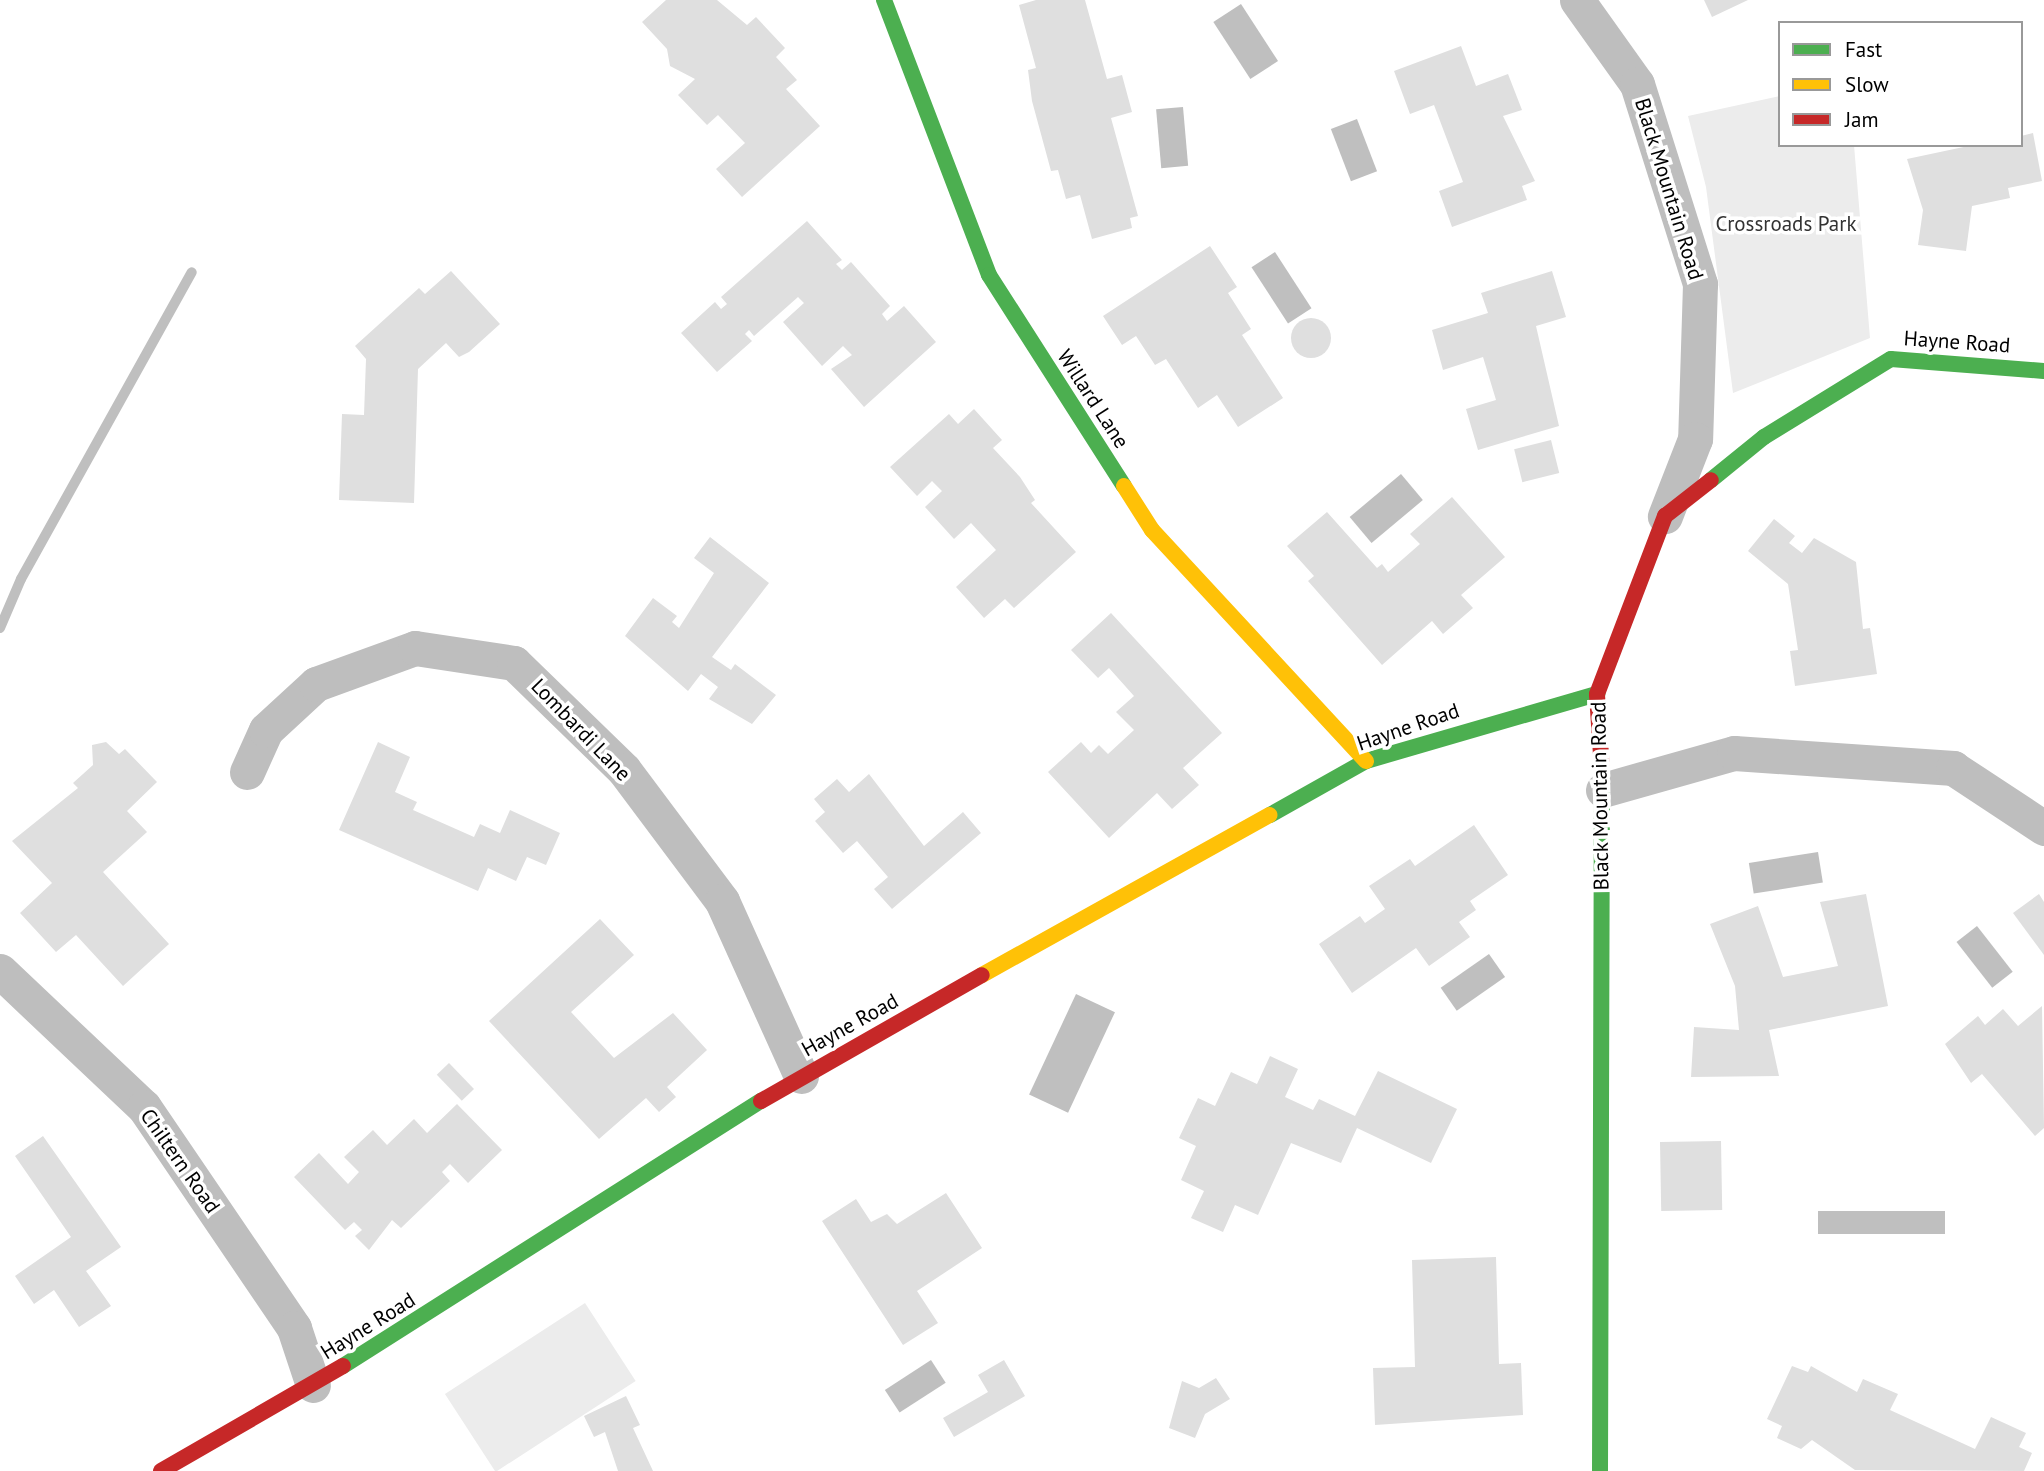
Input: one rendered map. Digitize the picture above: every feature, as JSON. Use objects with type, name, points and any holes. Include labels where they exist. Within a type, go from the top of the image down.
[{"type":"street","name":"Willard Lane","points":[[884,0],[989,275],[1152,530],[1366,761]]},
{"type":"street","name":"Black Mountain Road","points":[[1577,0],[1637,85],[1700,284],[1695,439],[1597,694],[1603,790],[1600,1471]]},
{"type":"street","name":"Hayne Road","points":[[1665,516],[1764,437],[1891,359],[2044,371]]},
{"type":"street","name":"Lombardi Lane","points":[[247,772],[265,730],[316,684],[415,648],[514,663],[624,770],[722,901],[801,1076]]},
{"type":"street","name":"Hayne Road","points":[[161,1471],[313,1385],[801,1076],[1366,761],[1597,694]]},
{"type":"street","points":[[1603,790],[1734,754],[1953,768],[2044,828]]},
{"type":"street","name":"Chiltern Road","points":[[0,971],[144,1107],[294,1328],[313,1385]]},
{"type":"green space","name":"Crossroads Park","points":[[1778,96],[1778,147],[1854,147],[1870,338],[1733,393],[1706,187],[1688,116]]},
{"type":"green space","points":[[585,1303],[636,1381],[497,1471],[445,1394]]},
{"type":"shaded area","points":[[1241,4],[1278,61],[1250,79],[1213,22]]},
{"type":"shaded area","points":[[1183,107],[1188,166],[1161,168],[1156,109]]},
{"type":"shaded area","points":[[1357,119],[1377,171],[1351,181],[1331,129]]},
{"type":"shaded area","points":[[1275,252],[1311,308],[1288,323],[1252,267]]},
{"type":"shaded area","points":[[1401,474],[1423,500],[1372,543],[1350,517]]},
{"type":"shaded area","points":[[1818,852],[1823,883],[1754,894],[1749,863]]},
{"type":"shaded area","points":[[1977,926],[2013,972],[1992,988],[1957,942]]},
{"type":"shaded area","points":[[1489,954],[1505,977],[1457,1011],[1441,988]]},
{"type":"shaded area","points":[[1076,994],[1115,1012],[1068,1113],[1029,1095]]},
{"type":"shaded area","points":[[1818,1211],[1945,1211],[1945,1234],[1818,1234]]},
{"type":"shaded area","points":[[931,1360],[946,1383],[900,1413],[885,1390]]},
{"type":"building","points":[[666,0],[717,0],[747,25],[756,17],[785,48],[776,57],[797,80],[786,89],[820,126],[742,197],[716,169],[745,143],[718,115],[707,125],[678,95],[695,79],[670,66],[667,49],[642,22]]},
{"type":"building","points":[[1036,0],[1085,0],[1107,79],[1122,75],[1132,112],[1111,118],[1138,216],[1130,218],[1132,228],[1092,239],[1080,195],[1066,199],[1058,170],[1051,171],[1032,101],[1028,70],[1036,68],[1019,5]]},
{"type":"building","points":[[1704,0],[1748,0],[1712,17]]},
{"type":"building","points":[[1461,46],[1476,86],[1508,74],[1522,110],[1503,116],[1535,181],[1522,186],[1527,200],[1452,227],[1439,191],[1463,182],[1434,105],[1410,114],[1394,71]]},
{"type":"building","points":[[2033,133],[2042,181],[2008,188],[2010,198],[1972,206],[1966,251],[1918,245],[1923,210],[1907,159],[1964,147],[2023,147],[2023,136]]},
{"type":"building","points":[[807,221],[842,260],[836,264],[842,270],[851,262],[890,306],[882,314],[887,321],[904,306],[936,342],[864,407],[831,369],[852,355],[843,346],[822,366],[783,322],[804,303],[798,297],[754,336],[749,330],[745,334],[752,341],[717,372],[681,333],[715,302],[721,309],[727,304],[721,297]]},
{"type":"building","points":[[1210,246],[1237,287],[1228,293],[1251,329],[1242,335],[1283,398],[1238,427],[1217,395],[1198,408],[1166,359],[1155,365],[1136,336],[1122,345],[1103,316]]},
{"type":"building","points":[[451,271],[500,324],[469,352],[459,357],[446,343],[418,369],[414,503],[339,500],[342,414],[364,415],[366,359],[355,346],[419,288],[425,294]]},
{"type":"building","points":[[1552,271],[1566,317],[1536,326],[1559,426],[1478,450],[1466,409],[1496,400],[1483,357],[1443,370],[1432,330],[1488,313],[1481,293]]},
{"type":"building","points":[[1311,318],[1325,324],[1331,338],[1325,352],[1311,358],[1297,352],[1291,338],[1297,324]]},
{"type":"building","points":[[974,409],[1002,440],[993,448],[1020,477],[1035,500],[1031,503],[1076,552],[1014,608],[1005,599],[984,618],[956,587],[996,550],[971,523],[954,539],[925,507],[942,491],[932,481],[917,496],[890,467],[949,414],[958,424]]},
{"type":"building","points":[[1551,440],[1559,473],[1522,482],[1514,449]]},
{"type":"building","points":[[1452,497],[1505,557],[1461,595],[1473,608],[1443,634],[1432,621],[1382,665],[1308,581],[1314,576],[1287,546],[1327,512],[1377,568],[1382,564],[1388,572],[1420,544],[1410,534]]},
{"type":"building","points":[[1774,519],[1795,536],[1789,543],[1802,553],[1814,538],[1856,562],[1863,629],[1870,628],[1877,674],[1795,686],[1790,651],[1798,650],[1788,584],[1748,551]]},
{"type":"building","points":[[710,537],[769,583],[712,657],[731,670],[735,664],[776,695],[752,724],[709,699],[718,687],[701,674],[688,691],[625,636],[653,598],[677,616],[672,622],[679,628],[714,573],[694,558]]},
{"type":"building","points":[[1111,613],[1222,733],[1183,768],[1199,785],[1172,809],[1157,793],[1109,838],[1048,772],[1081,742],[1091,753],[1099,745],[1108,754],[1134,730],[1116,712],[1134,696],[1109,668],[1098,678],[1071,650]]},
{"type":"building","points":[[106,742],[119,754],[125,749],[157,782],[127,811],[147,832],[103,872],[169,944],[123,986],[76,935],[56,952],[20,913],[52,883],[12,841],[78,788],[73,783],[93,765],[92,745]]},
{"type":"building","points":[[378,742],[410,757],[395,792],[417,802],[413,810],[474,837],[480,824],[500,833],[510,810],[560,833],[546,865],[527,857],[516,881],[488,868],[478,891],[339,830]]},
{"type":"building","points":[[869,774],[924,846],[963,812],[981,833],[892,909],[874,889],[888,877],[857,841],[843,853],[815,821],[825,812],[814,799],[837,779],[849,792]]},
{"type":"building","points":[[1474,825],[1508,875],[1470,901],[1476,910],[1459,922],[1470,937],[1429,966],[1416,948],[1352,993],[1319,944],[1360,916],[1365,923],[1385,909],[1369,886],[1410,859],[1415,866]]},
{"type":"building","points":[[1866,894],[1888,1006],[1769,1030],[1779,1076],[1691,1077],[1694,1027],[1739,1030],[1735,986],[1710,924],[1758,906],[1783,977],[1838,966],[1820,902]]},
{"type":"building","points":[[2039,894],[2044,902],[2044,955],[2013,913]]},
{"type":"building","points":[[600,919],[634,955],[571,1012],[614,1058],[673,1013],[707,1050],[667,1087],[676,1097],[659,1112],[646,1098],[599,1139],[489,1021]]},
{"type":"building","points":[[2042,1006],[2044,1128],[2035,1136],[1982,1074],[1971,1083],[1945,1044],[1978,1016],[1985,1025],[2003,1009],[2018,1026]]},
{"type":"building","points":[[1270,1056],[1298,1069],[1285,1097],[1313,1110],[1319,1099],[1355,1116],[1378,1071],[1457,1109],[1431,1163],[1357,1128],[1341,1163],[1291,1143],[1258,1215],[1235,1205],[1223,1232],[1191,1218],[1204,1191],[1181,1180],[1196,1146],[1179,1138],[1198,1098],[1215,1106],[1231,1072],[1257,1084]]},
{"type":"building","points":[[449,1063],[474,1089],[462,1101],[437,1075]]},
{"type":"building","points":[[457,1104],[502,1150],[468,1183],[450,1164],[442,1172],[450,1181],[401,1228],[392,1220],[369,1250],[355,1236],[362,1230],[354,1222],[345,1230],[294,1177],[319,1153],[348,1184],[359,1172],[344,1157],[373,1130],[387,1145],[414,1119],[427,1133]]},
{"type":"building","points":[[43,1136],[121,1247],[86,1271],[111,1306],[79,1327],[54,1290],[34,1304],[15,1276],[71,1237],[15,1156]]},
{"type":"building","points":[[1721,1141],[1722,1210],[1661,1211],[1660,1142]]},
{"type":"building","points":[[946,1193],[982,1248],[917,1291],[938,1323],[903,1345],[822,1221],[856,1199],[871,1222],[887,1214],[897,1224]]},
{"type":"building","points":[[1496,1257],[1499,1364],[1521,1363],[1523,1415],[1375,1425],[1373,1368],[1415,1367],[1412,1260]]},
{"type":"building","points":[[1004,1360],[1025,1396],[954,1437],[943,1418],[988,1392],[978,1375]]},
{"type":"building","points":[[1792,1366],[1808,1372],[1811,1366],[1857,1392],[1863,1379],[1898,1394],[1890,1410],[1975,1449],[1991,1417],[2026,1433],[2019,1447],[2032,1453],[2024,1471],[1855,1470],[1812,1440],[1801,1449],[1777,1438],[1782,1426],[1767,1419]]},
{"type":"building","points":[[1216,1378],[1230,1399],[1205,1414],[1195,1438],[1169,1428],[1182,1381],[1199,1388]]},
{"type":"building","points":[[626,1396],[640,1425],[633,1428],[653,1471],[618,1471],[605,1432],[594,1437],[584,1416]]},
{"type":"waterway","points":[[0,628],[21,579],[192,272]]},
{"type":"traffic: fast","points":[[884,0],[989,275],[1124,486]]},
{"type":"traffic: fast","points":[[1711,480],[1764,437],[1891,359],[2044,371]]},
{"type":"traffic: fast","points":[[1270,815],[1366,761],[1597,694]]},
{"type":"traffic: fast","points":[[1600,1471],[1602,770]]},
{"type":"traffic: fast","points":[[343,1366],[761,1101]]},
{"type":"traffic: slow","points":[[1124,486],[1152,530],[1366,761]]},
{"type":"traffic: slow","points":[[982,975],[1270,815]]},
{"type":"traffic: jam","points":[[1602,770],[1597,694],[1665,516],[1711,480]]},
{"type":"traffic: jam","points":[[761,1101],[982,975]]},
{"type":"traffic: jam","points":[[161,1471],[343,1366]]}]
